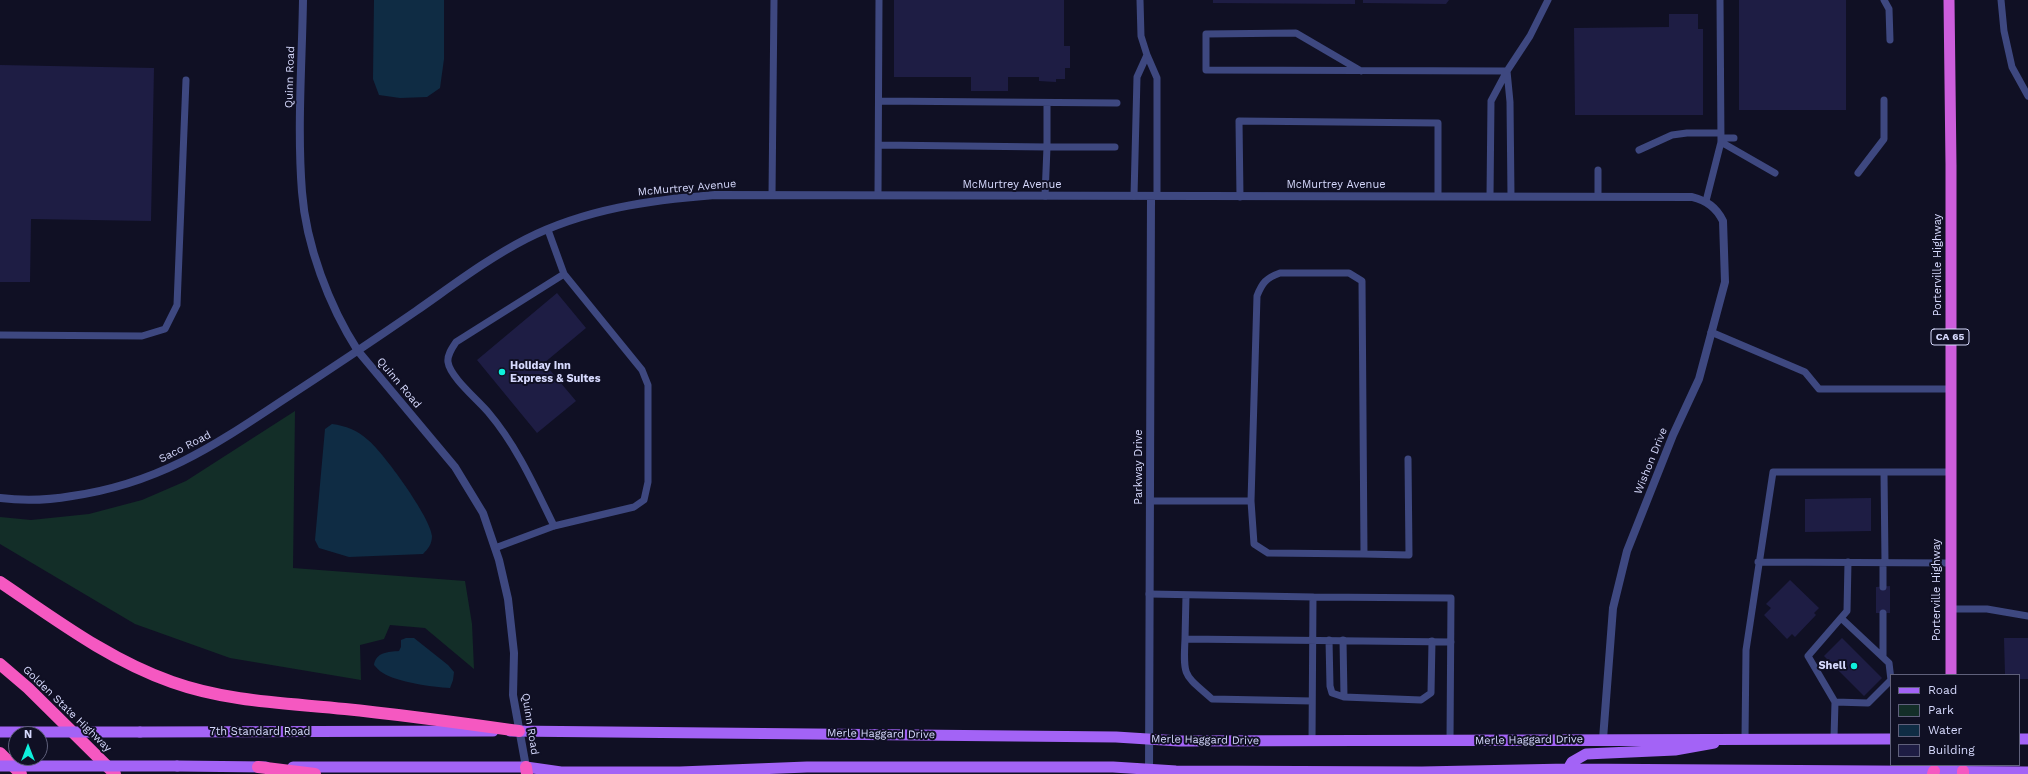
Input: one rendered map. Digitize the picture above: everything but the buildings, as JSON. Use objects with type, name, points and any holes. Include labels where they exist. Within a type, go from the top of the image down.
[{"type":"highway","name":"Porterville Highway","points":[[1949,0],[1951,165],[1951,674]]},
{"type":"highway","points":[[0,582],[106,652],[146,672],[187,687],[242,699],[410,715],[519,731]]},
{"type":"highway","name":"Golden State Highway","points":[[0,664],[28,688],[115,774]]},
{"type":"highway","points":[[0,753],[21,774]]},
{"type":"highway","points":[[258,767],[315,774]]},
{"type":"main road","name":"Merle Haggard Drive","points":[[519,731],[1092,736],[1150,738],[1179,741],[1890,738]]},
{"type":"main road","name":"7th Standard Road","points":[[0,732],[519,731]]},
{"type":"main road","points":[[1568,771],[1577,758],[1591,753],[1675,750],[1741,738]]},
{"type":"main road","points":[[0,766],[177,766],[526,770],[561,772],[1002,770],[1113,766],[1149,772],[1422,773],[1935,770],[2028,772]]},
{"type":"street","name":"Quinn Road","points":[[303,0],[300,122],[302,192],[309,237],[327,290],[346,332],[358,351],[456,467],[483,513],[495,548],[508,599],[514,652],[513,695],[526,770]]},
{"type":"street","name":"McMurtrey Avenue","points":[[358,351],[479,267],[527,239],[574,219],[613,208],[661,199],[715,195],[1240,197],[1679,196],[1692,197],[1706,201]]},
{"type":"street","name":"Parkway Drive","points":[[1149,772],[1149,594],[1154,196]]},
{"type":"street","name":"Wishon Drive","points":[[1603,739],[1613,608],[1627,551],[1673,434],[1699,379],[1725,282],[1723,221],[1718,212],[1706,201]]},
{"type":"street","name":"Saco Road","points":[[0,498],[51,499],[96,493],[136,482],[176,465],[220,441],[358,351]]},
{"type":"lane","points":[[772,195],[774,0]]},
{"type":"lane","points":[[878,195],[879,0]]},
{"type":"lane","points":[[1140,0],[1141,36],[1156,78],[1154,196]]},
{"type":"lane","points":[[1490,196],[1491,101],[1507,71],[1530,36],[1548,0]]},
{"type":"lane","points":[[1706,201],[1721,138],[1720,0]]},
{"type":"lane","points":[[1884,0],[1889,9],[1890,40]]},
{"type":"lane","points":[[2002,0],[2004,31],[2012,67],[2028,96]]},
{"type":"lane","points":[[1361,71],[1296,34],[1206,34],[1206,70],[1361,71],[1507,71]]},
{"type":"lane","points":[[1134,196],[1137,77],[1147,55]]},
{"type":"lane","points":[[1507,71],[1510,102],[1511,196]]},
{"type":"lane","points":[[0,334],[142,336],[166,329],[177,304],[186,80]]},
{"type":"lane","points":[[1858,173],[1884,139],[1884,100]]},
{"type":"lane","points":[[879,101],[1047,103],[1117,102]]},
{"type":"lane","points":[[1045,196],[1047,103]]},
{"type":"lane","points":[[1240,197],[1239,121],[1438,123],[1438,196]]},
{"type":"lane","points":[[1639,150],[1672,135],[1687,132],[1721,138],[1734,138]]},
{"type":"lane","points":[[1721,138],[1775,173]]},
{"type":"lane","points":[[879,144],[1115,147]]},
{"type":"lane","points":[[1598,170],[1598,196]]},
{"type":"lane","points":[[495,548],[554,526],[634,506],[644,500],[648,482],[648,385],[642,370],[564,274],[548,230]]},
{"type":"lane","points":[[1364,554],[1362,281],[1349,273],[1280,273],[1269,276],[1262,284],[1257,296],[1251,501],[1254,544],[1268,553],[1409,555],[1408,459]]},
{"type":"lane","points":[[554,526],[521,459],[489,413],[453,373],[448,362],[450,350],[456,342],[564,274]]},
{"type":"lane","points":[[1711,332],[1805,372],[1819,389],[1950,389]]},
{"type":"lane","points":[[1741,738],[1746,650],[1758,562],[1773,472],[1950,472]]},
{"type":"lane","points":[[1882,587],[1884,563],[1884,472]]},
{"type":"lane","points":[[1150,501],[1251,501]]},
{"type":"lane","points":[[1758,562],[1950,563]]},
{"type":"lane","points":[[1834,738],[1835,702],[1808,656],[1847,612],[1848,562]]},
{"type":"lane","points":[[1149,594],[1451,598],[1450,741]]},
{"type":"lane","points":[[1186,595],[1183,666],[1186,674],[1212,699],[1312,701]]},
{"type":"lane","points":[[1312,741],[1313,597]]},
{"type":"lane","points":[[1950,609],[1987,609],[2028,616]]},
{"type":"lane","points":[[1883,613],[1883,657]]},
{"type":"lane","points":[[1841,618],[1883,657],[1888,663],[1890,674]]},
{"type":"lane","points":[[1185,639],[1451,642]]},
{"type":"lane","points":[[1329,640],[1330,686],[1332,693],[1344,697],[1421,700],[1431,693],[1432,642]]},
{"type":"lane","points":[[1343,640],[1344,697]]},
{"type":"lane","points":[[1835,702],[1868,703],[1890,681]]},
{"type":"green space","points":[[295,411],[293,568],[465,581],[472,624],[474,669],[425,628],[390,625],[384,639],[360,645],[361,680],[230,658],[135,624],[0,544],[0,517],[31,520],[89,514],[142,500],[186,481]]},
{"type":"water","points":[[374,0],[444,0],[444,59],[440,88],[427,97],[400,98],[379,95],[373,79]]},
{"type":"water","points":[[332,424],[351,429],[360,434],[375,447],[395,471],[424,515],[430,527],[432,536],[431,541],[427,550],[423,554],[349,557],[319,548],[315,540],[325,429]]},
{"type":"water","points":[[406,638],[414,638],[448,665],[454,672],[450,688],[425,685],[397,679],[382,672],[374,665],[377,657],[380,655],[387,652],[399,651],[401,647],[401,640]]},
{"type":"place","name":"Holiday Inn Express & Suites","points":[[502,372]]},
{"type":"place","name":"Shell","points":[[1854,666]]}]
